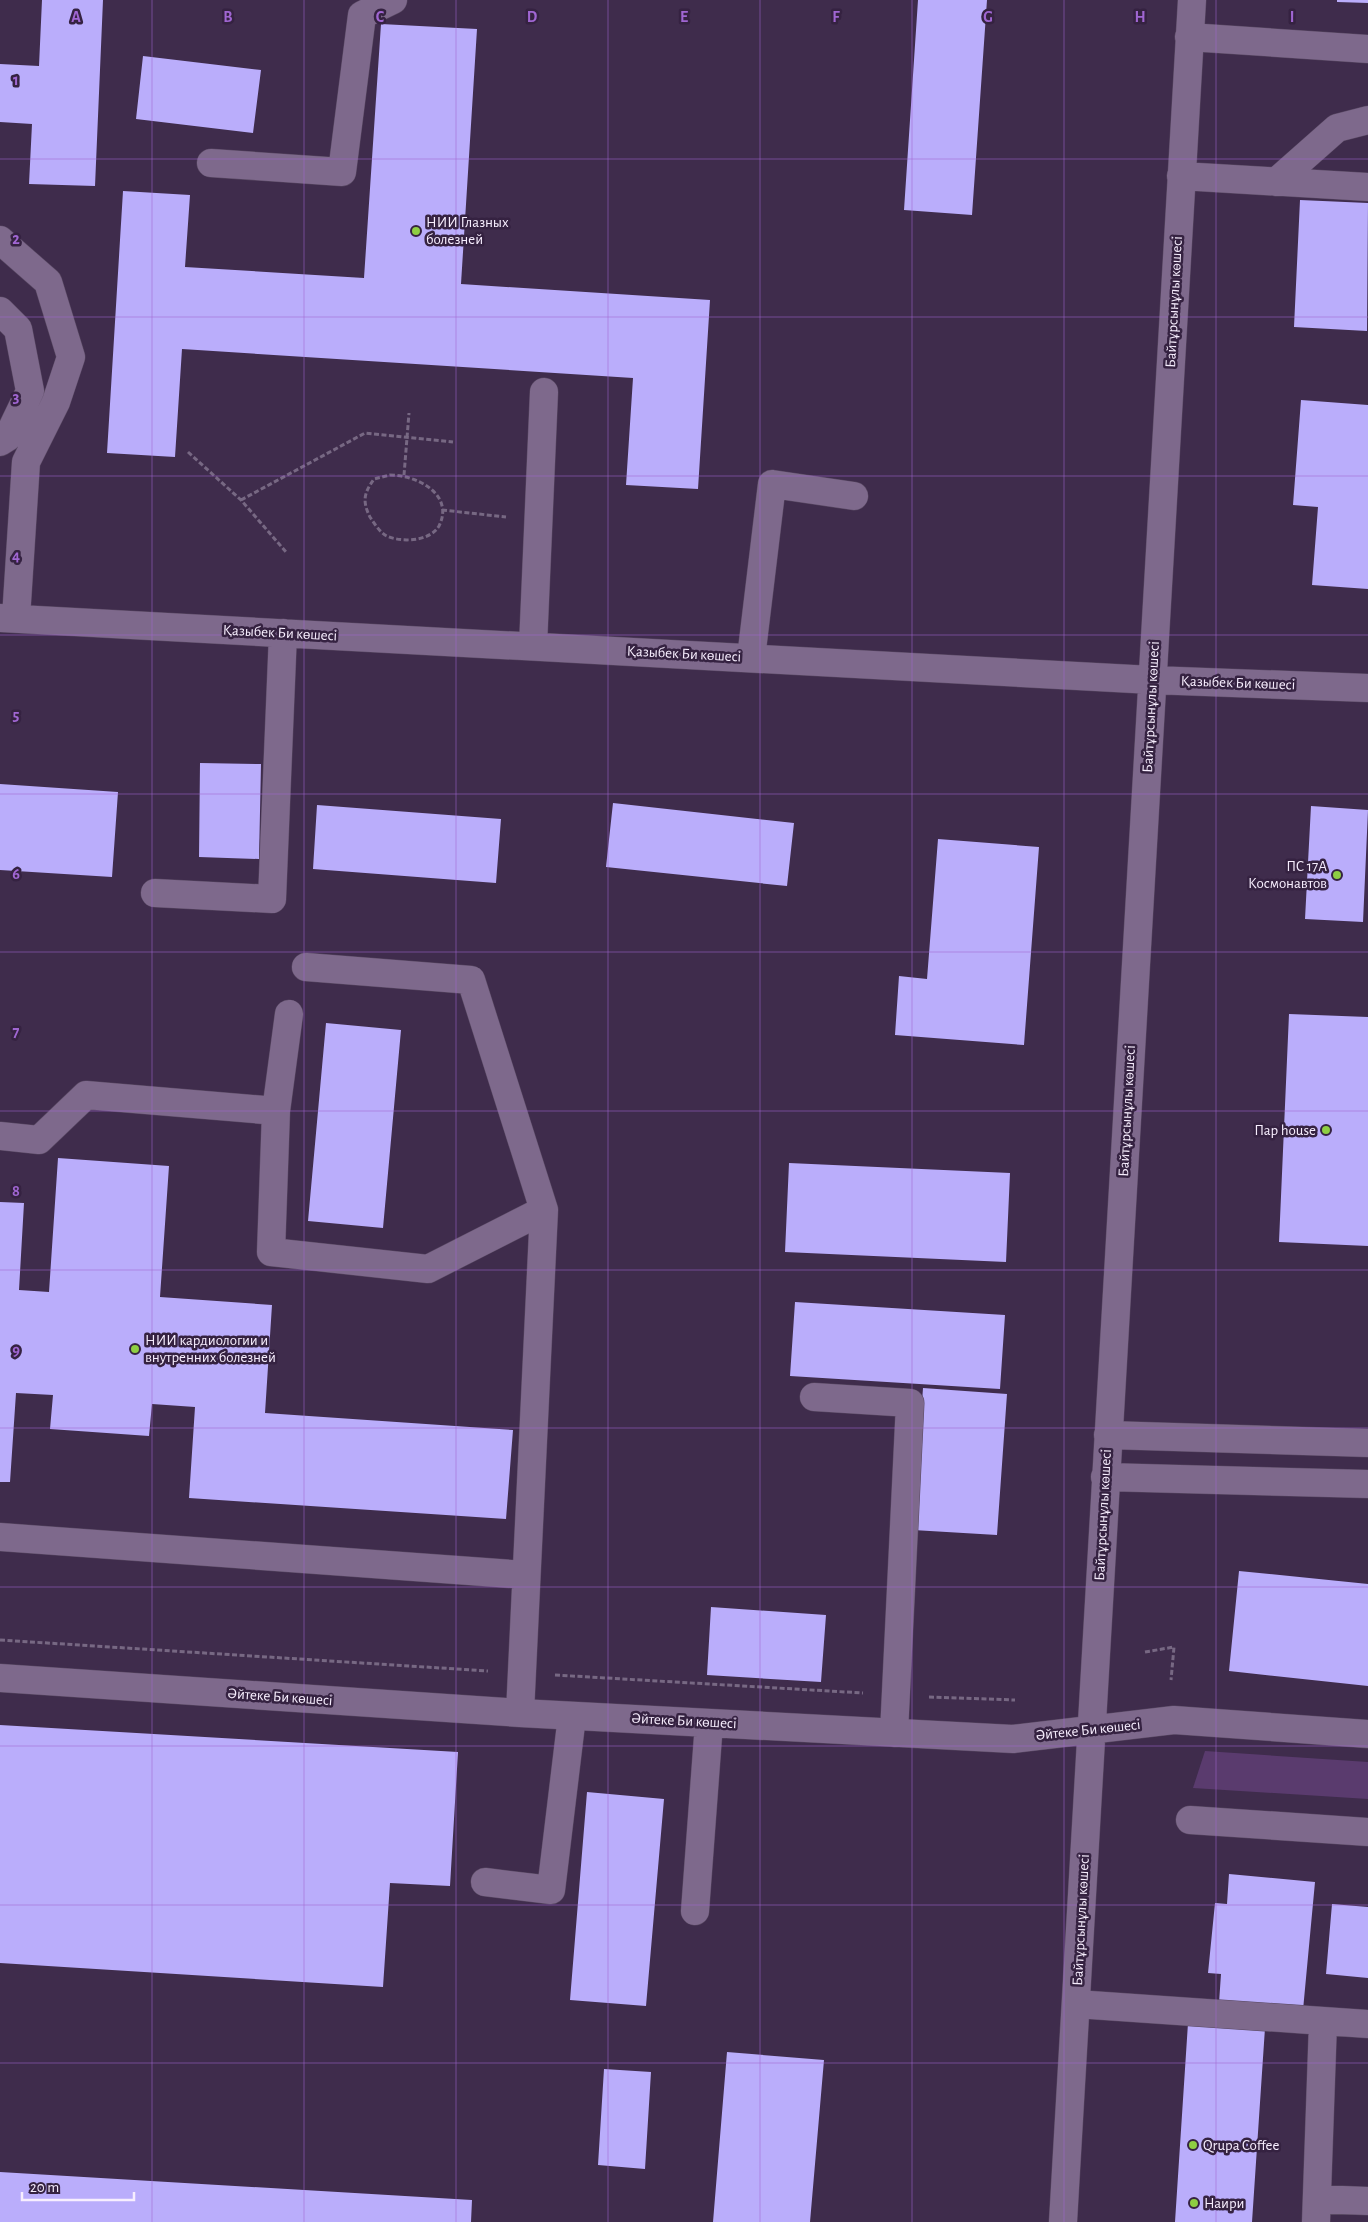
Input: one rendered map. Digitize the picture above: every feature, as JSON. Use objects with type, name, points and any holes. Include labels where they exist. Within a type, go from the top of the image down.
[{"type":"street","points":[[212,164],[342,172],[362,16],[393,0]]},
{"type":"street","name":"Байтұрсынұлы көшесі","points":[[1063,2222],[1192,0]]},
{"type":"street","points":[[1189,37],[1368,49]]},
{"type":"street","points":[[1276,182],[1337,128],[1368,120]]},
{"type":"street","points":[[1181,176],[1368,187]]},
{"type":"street","points":[[0,240],[48,282],[71,358],[56,402],[26,462],[8,618]]},
{"type":"street","points":[[0,311],[18,329],[30,390],[8,437],[0,442]]},
{"type":"street","points":[[533,646],[544,392]]},
{"type":"street","points":[[751,658],[772,484],[854,496]]},
{"type":"street","name":"Қазыбек Би көшесі","points":[[8,618],[1152,680],[1368,688]]},
{"type":"street","points":[[156,892],[272,899],[283,633]]},
{"type":"street","points":[[306,967],[471,980],[544,1210],[520,1713]]},
{"type":"street","points":[[289,1014],[276,1111],[271,1252],[428,1269],[544,1210]]},
{"type":"street","points":[[0,1136],[39,1140],[86,1095],[276,1111]]},
{"type":"street","points":[[814,1397],[910,1403],[894,1733]]},
{"type":"street","points":[[1108,1435],[1368,1443]]},
{"type":"street","points":[[1105,1477],[1368,1484]]},
{"type":"street","points":[[0,1537],[526,1575]]},
{"type":"street","name":"Әйтеке Би көшесі","points":[[0,1678],[520,1713],[1013,1739],[1174,1720],[1368,1734]]},
{"type":"street","points":[[485,1882],[551,1890],[572,1716]]},
{"type":"street","points":[[694,1911],[709,1723]]},
{"type":"street","points":[[1190,1820],[1368,1832]]},
{"type":"street","points":[[1076,2004],[1368,2024]]},
{"type":"street","points":[[1323,2022],[1317,2211],[1368,2201]]},
{"type":"path","points":[[404,475],[409,413]]},
{"type":"path","points":[[240,500],[365,433],[453,442]]},
{"type":"path","points":[[188,452],[240,500],[286,552]]},
{"type":"path","points":[[390,475],[404,475],[420,481],[439,496],[442,510],[438,527],[428,535],[417,539],[400,539],[385,534],[374,524],[364,504],[366,490],[374,479],[390,475]]},
{"type":"path","points":[[442,510],[539,521]]},
{"type":"path","points":[[1145,1652],[1174,1648],[1171,1680]]},
{"type":"shaded area","points":[[1205,1751],[1368,1762],[1368,1799],[1193,1788]]},
{"type":"building","points":[[42,0],[103,0],[95,186],[29,184],[32,124],[0,122],[0,64],[39,66]]},
{"type":"building","points":[[918,0],[987,0],[972,215],[904,210]]},
{"type":"building","points":[[1337,0],[1368,0],[1368,3],[1337,2]]},
{"type":"building","name":"НИИ Глазных болезней","points":[[381,24],[477,29],[461,284],[710,300],[698,489],[626,485],[633,378],[182,349],[175,457],[107,453],[123,191],[190,195],[185,267],[364,278]]},
{"type":"building","points":[[143,56],[261,70],[253,133],[136,119]]},
{"type":"building","points":[[1300,200],[1368,203],[1367,331],[1294,327]]},
{"type":"building","points":[[1301,400],[1368,405],[1368,589],[1312,585],[1318,507],[1293,505]]},
{"type":"building","points":[[200,763],[261,764],[259,859],[199,857]]},
{"type":"building","points":[[0,784],[118,792],[112,877],[0,870]]},
{"type":"building","points":[[613,803],[794,823],[787,886],[606,867]]},
{"type":"building","points":[[317,805],[501,819],[496,883],[313,869]]},
{"type":"building","name":"ПС 17А Космонавтов","points":[[1311,806],[1368,810],[1363,922],[1305,919]]},
{"type":"building","points":[[938,839],[1039,847],[1024,1045],[895,1035],[899,976],[927,979]]},
{"type":"building","name":"Пар house","points":[[1289,1014],[1368,1017],[1368,1246],[1279,1242]]},
{"type":"building","points":[[326,1023],[401,1030],[383,1228],[308,1221]]},
{"type":"building","name":"НИИ кардиологии и внутренних болезней","points":[[58,1158],[169,1166],[160,1297],[272,1305],[265,1413],[513,1430],[506,1519],[189,1498],[195,1407],[152,1404],[149,1436],[50,1429],[53,1395],[16,1393],[10,1482],[0,1482],[0,1202],[24,1203],[19,1290],[49,1292]]},
{"type":"building","points":[[789,1163],[1010,1173],[1006,1262],[785,1252]]},
{"type":"building","points":[[795,1302],[1005,1315],[1000,1389],[790,1376]]},
{"type":"building","points":[[923,1388],[1007,1394],[997,1535],[913,1530]]},
{"type":"building","points":[[1239,1571],[1368,1584],[1368,1686],[1229,1671]]},
{"type":"building","points":[[711,1607],[826,1615],[821,1682],[707,1675]]},
{"type":"building","points":[[0,1725],[458,1752],[450,1886],[390,1883],[383,1987],[0,1963]]},
{"type":"building","points":[[587,1792],[664,1799],[646,2006],[570,2000]]},
{"type":"building","points":[[1229,1874],[1315,1882],[1303,2010],[1219,2003],[1221,1974],[1208,1973],[1215,1903],[1227,1904]]},
{"type":"building","points":[[1332,1904],[1368,1907],[1368,1978],[1326,1974]]},
{"type":"building","points":[[1188,2023],[1265,2028],[1252,2222],[1175,2222]]},
{"type":"building","points":[[727,2052],[824,2060],[810,2222],[713,2222]]},
{"type":"building","points":[[604,2069],[651,2072],[645,2169],[598,2165]]},
{"type":"building","points":[[0,2172],[472,2200],[471,2222],[0,2222]]},
{"type":"place","name":"НИИ Глазных болезней","points":[[416,231]]},
{"type":"place","name":"ПС 17А Космонавтов","points":[[1337,875]]},
{"type":"place","name":"Пар house","points":[[1326,1130]]},
{"type":"place","name":"НИИ кардиологии и внутренних болезней","points":[[135,1349]]},
{"type":"place","name":"Qrupa Coffee","points":[[1193,2145]]},
{"type":"place","name":"Наири","points":[[1194,2203]]}]
